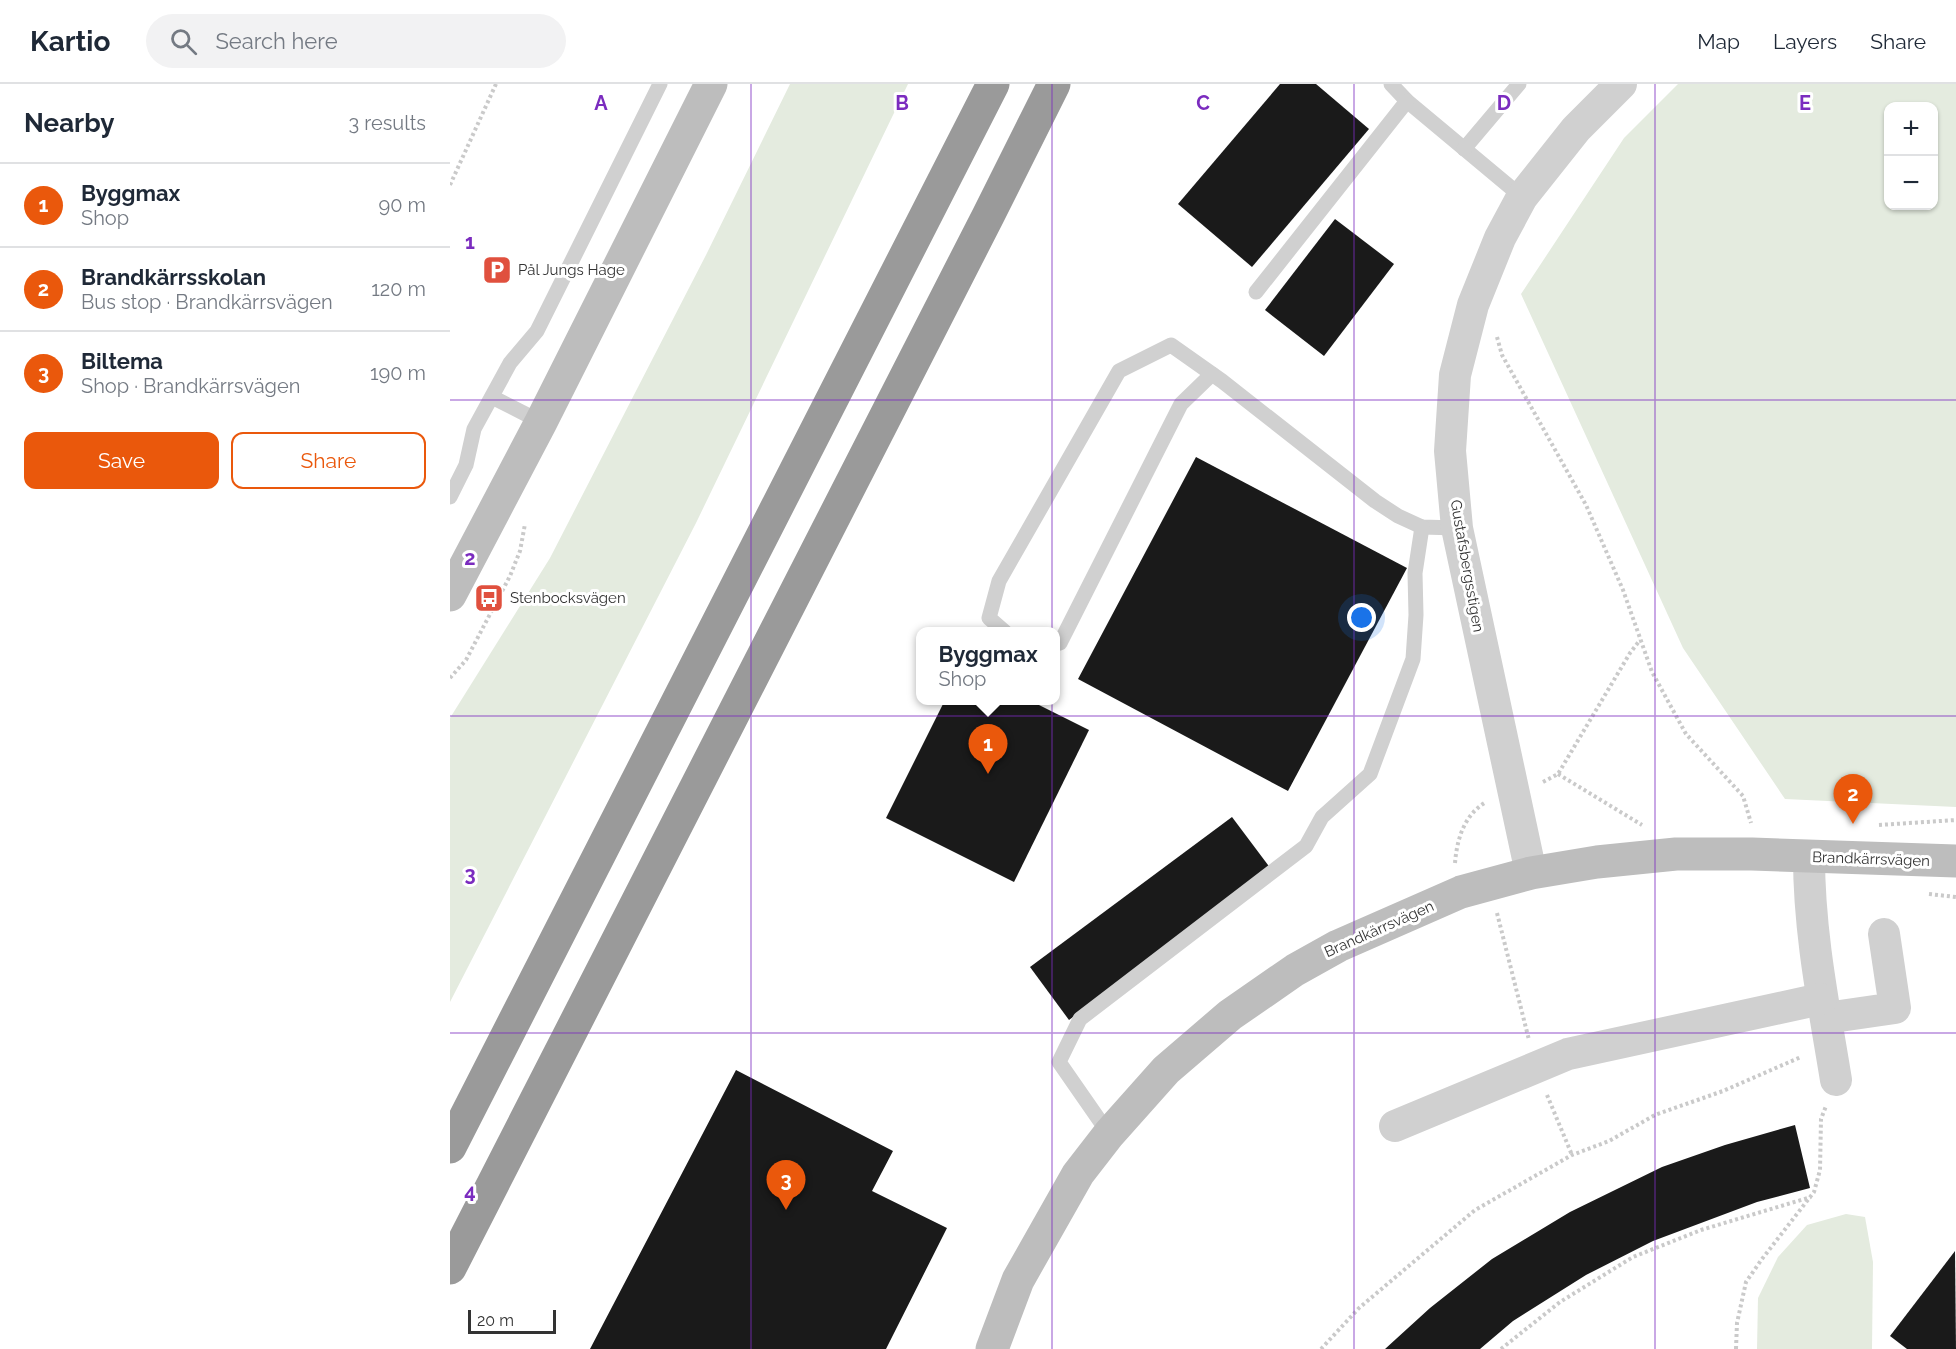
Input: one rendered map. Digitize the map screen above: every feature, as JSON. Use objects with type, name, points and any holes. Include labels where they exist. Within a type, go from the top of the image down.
[{"type":"highway","points":[[450,1147],[993,84]]},
{"type":"highway","points":[[450,1268],[1054,84]]},
{"type":"street","points":[[450,595],[541,422],[711,84]]},
{"type":"street","name":"Gustafsbergsstigen","points":[[1531,873],[1457,528],[1450,451],[1455,375],[1473,305],[1500,238],[1522,197],[1576,129],[1621,84]]},
{"type":"street","name":"Brandkärrsvägen","points":[[992,1349],[1017,1280],[1078,1174],[1109,1134],[1166,1070],[1230,1015],[1295,970],[1338,946],[1461,892],[1531,873],[1597,862],[1676,854],[1752,854],[1956,861]]},
{"type":"street","points":[[1809,857],[1809,894],[1836,1080]]},
{"type":"street","points":[[1395,1126],[1568,1054],[1826,1020],[1895,1008],[1884,934]]},
{"type":"lane","points":[[450,497],[466,465],[474,429],[510,363],[537,331],[660,84]]},
{"type":"lane","points":[[1391,84],[1407,101],[1522,197]]},
{"type":"lane","points":[[1464,149],[1519,84]]},
{"type":"lane","points":[[1256,292],[1407,101]]},
{"type":"lane","points":[[999,627],[989,618],[999,580],[1119,371],[1171,345],[1212,374],[1375,501],[1398,516],[1422,527],[1457,528]]},
{"type":"lane","points":[[1060,643],[1181,404],[1212,374]]},
{"type":"lane","points":[[492,397],[541,422]]},
{"type":"lane","points":[[1109,1134],[1059,1062],[1080,1019],[1306,846],[1322,817],[1370,774],[1413,659],[1416,615],[1415,573],[1422,527]]},
{"type":"path","points":[[450,185],[496,84]]},
{"type":"path","points":[[1496,333],[1502,355],[1586,505],[1623,590],[1652,672],[1686,734],[1743,796],[1754,831]]},
{"type":"path","points":[[1640,640],[1557,774],[1646,827]]},
{"type":"path","points":[[1919,891],[1956,897]]},
{"type":"path","points":[[1495,907],[1506,954]]},
{"type":"path","points":[[1321,1349],[1359,1308],[1475,1210],[1572,1155],[1610,1141],[1655,1115],[1724,1091],[1826,1020]]},
{"type":"path","points":[[1736,1349],[1737,1323],[1746,1282],[1814,1192],[1820,1170],[1821,1119],[1836,1080]]},
{"type":"path","points":[[1501,1349],[1560,1302],[1633,1257],[1701,1230],[1811,1197]]},
{"type":"shaded area","points":[[790,84],[908,84],[696,523],[450,1002],[450,718],[550,558],[706,255]]},
{"type":"shaded area","points":[[1678,84],[1956,84],[1956,807],[1785,799],[1683,648],[1521,294],[1624,138]]},
{"type":"shaded area","points":[[1846,1214],[1865,1217],[1873,1262],[1872,1349],[1757,1349],[1758,1298],[1778,1257],[1807,1225]]},
{"type":"building","points":[[1280,84],[1316,84],[1369,129],[1252,267],[1178,204]]},
{"type":"building","points":[[1335,219],[1394,264],[1324,356],[1265,310]]},
{"type":"building","points":[[1196,457],[1407,568],[1288,791],[1078,679]]},
{"type":"building","points":[[942,705],[1039,705],[1089,730],[1014,882],[886,818]]},
{"type":"building","points":[[1232,817],[1271,869],[1069,1020],[1030,967]]},
{"type":"building","points":[[736,1070],[893,1151],[872,1191],[947,1228],[886,1349],[590,1349]]},
{"type":"building","points":[[1795,1125],[1810,1188],[1757,1202],[1653,1241],[1586,1275],[1513,1321],[1480,1349],[1385,1349],[1430,1308],[1492,1259],[1570,1212],[1662,1167],[1725,1145]]},
{"type":"building","points":[[1955,1251],[1956,1349],[1907,1349],[1890,1336]]},
{"type":"place","name":"Pål Jungs Hage","points":[[497,270]]},
{"type":"place","name":"Stenbocksvägen","points":[[489,598]]},
{"type":"place","name":"Byggmax","points":[[988,774]]},
{"type":"place","name":"Brandkärrsskolan","points":[[1853,824]]},
{"type":"place","name":"Biltema","points":[[786,1210]]}]
